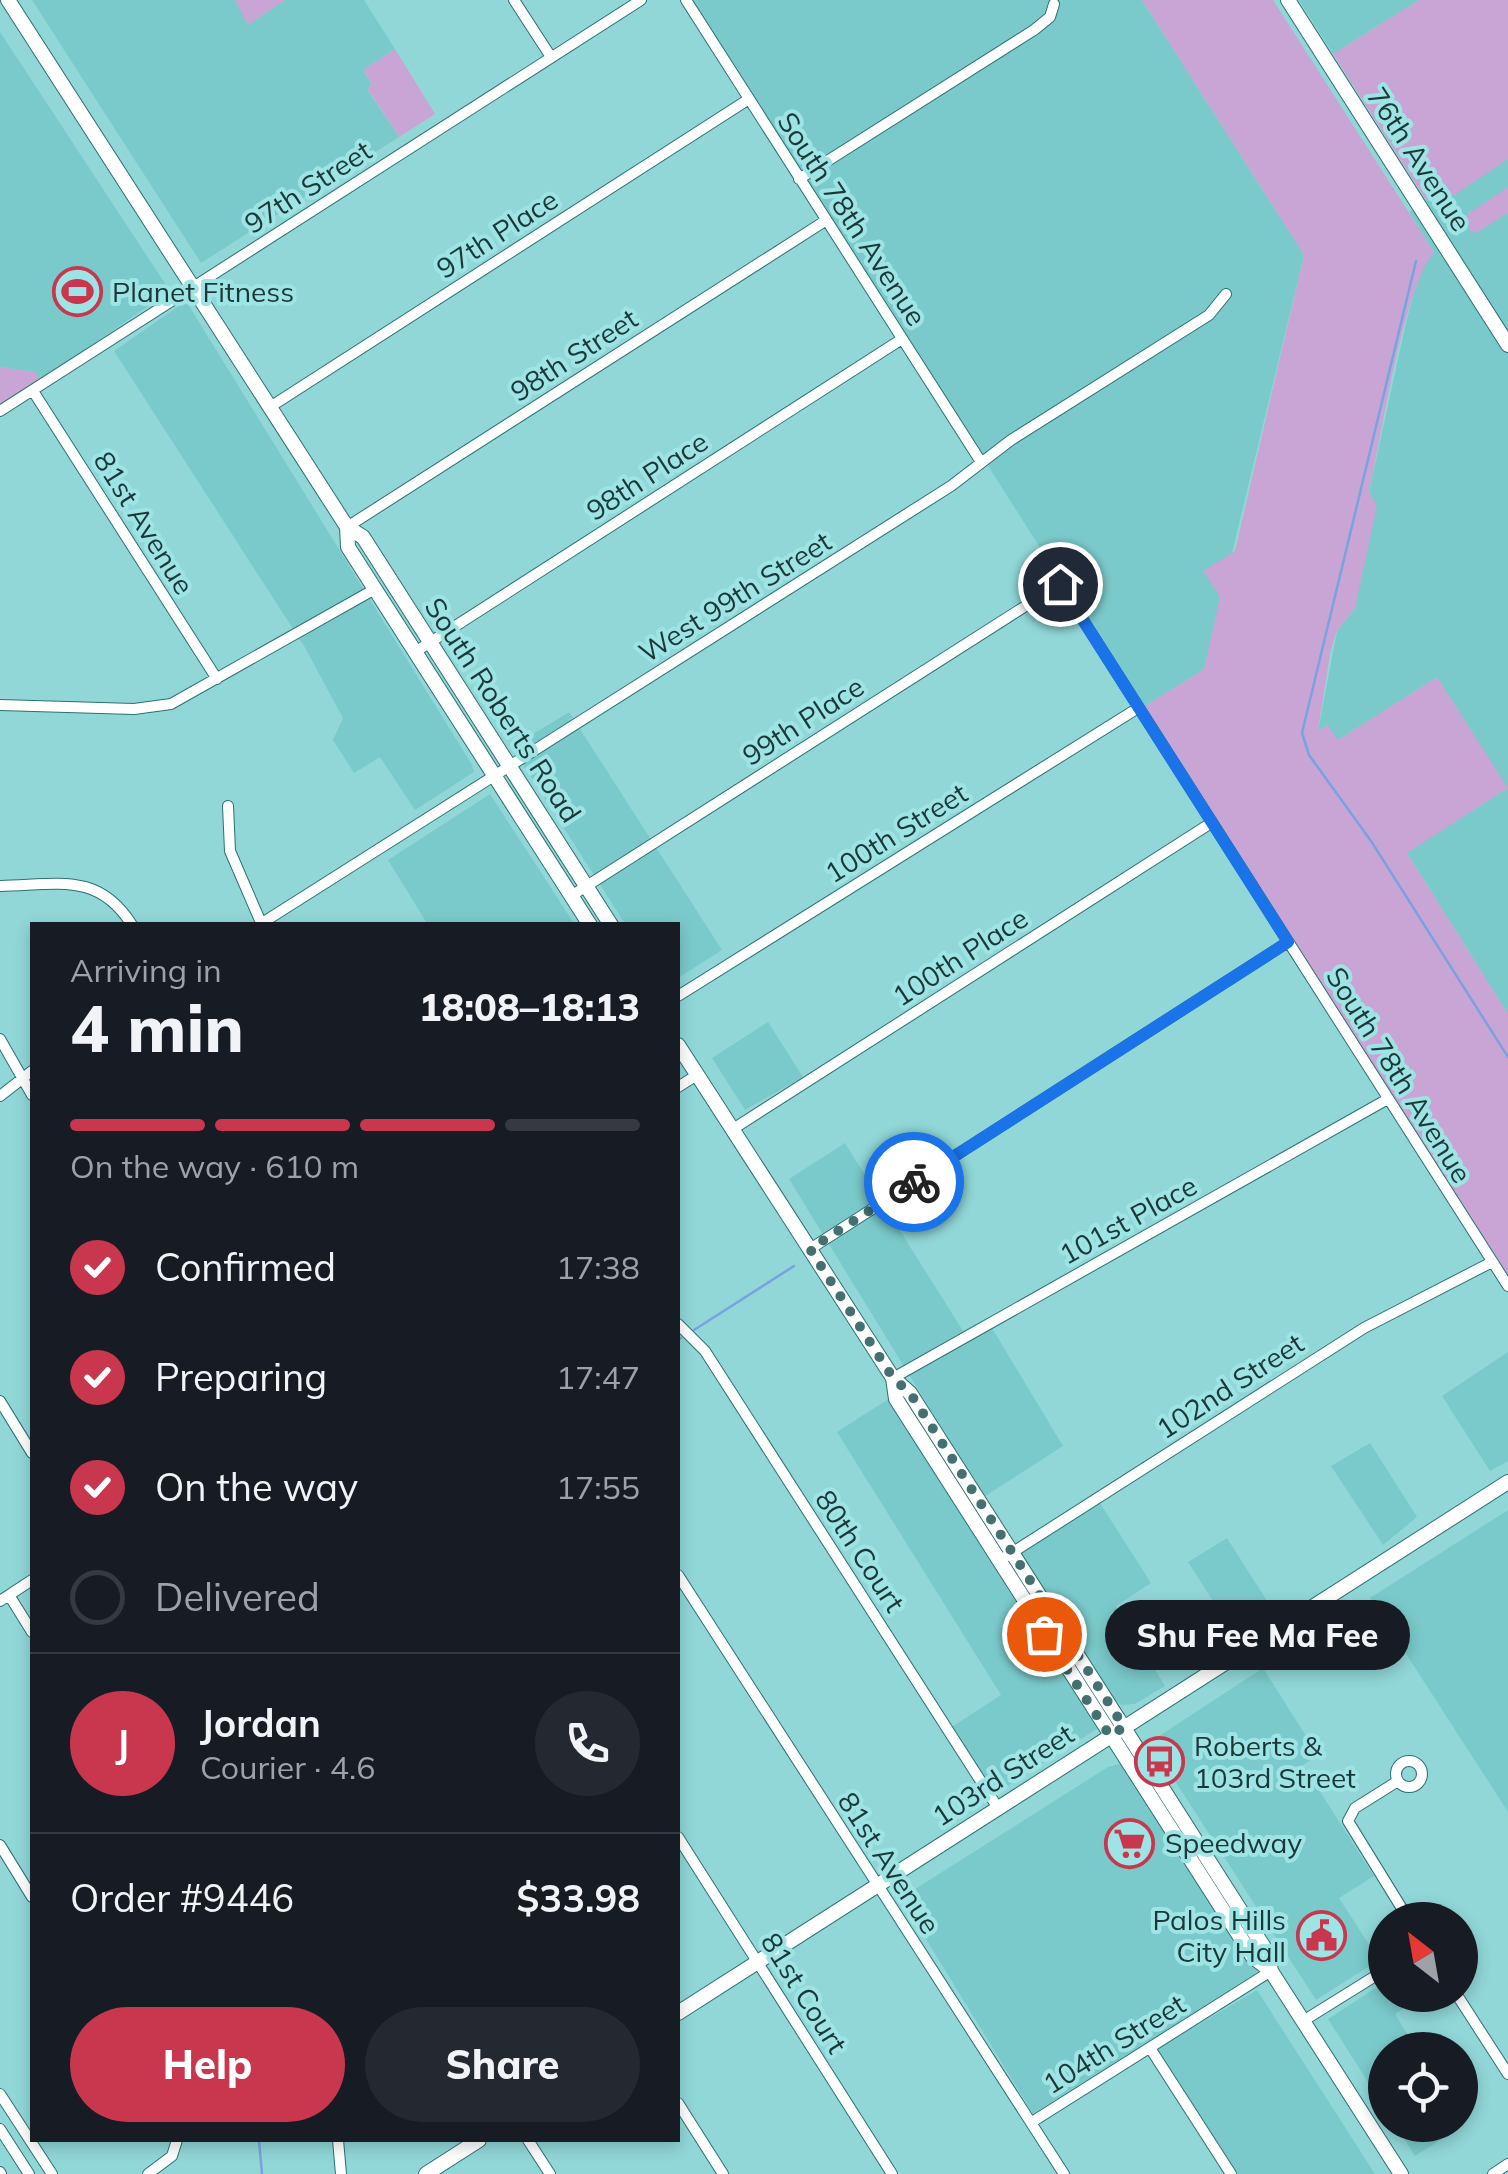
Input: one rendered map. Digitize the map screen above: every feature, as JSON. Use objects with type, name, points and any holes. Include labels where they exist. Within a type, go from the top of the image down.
[{"type":"street","name":"South Roberts Road","points":[[8,0],[347,527],[363,537],[609,922]]},
{"type":"street","points":[[514,0],[551,58]]},
{"type":"street","name":"97th Street","points":[[0,412],[641,0]]},
{"type":"street","name":"South 78th Avenue","points":[[686,0],[981,462]]},
{"type":"street","name":"76th Avenue","points":[[1288,0],[1508,345]]},
{"type":"street","points":[[799,178],[1043,24],[1054,4]]},
{"type":"street","name":"97th Place","points":[[270,407],[749,100]]},
{"type":"street","name":"98th Street","points":[[347,527],[825,221]]},
{"type":"street","name":"West 99th Street","points":[[264,922],[935,496],[981,462],[1209,315],[1226,294]]},
{"type":"street","name":"98th Place","points":[[416,652],[902,338]]},
{"type":"street","name":"81st Avenue","points":[[34,390],[217,679]]},
{"type":"street","name":"South Roberts Road","points":[[347,527],[348,547],[588,922]]},
{"type":"street","name":"South 78th Avenue","points":[[1060,584],[1508,1286]]},
{"type":"street","name":"99th Place","points":[[571,896],[1060,584]]},
{"type":"street","points":[[2,701],[153,708],[217,679],[375,589]]},
{"type":"street","name":"100th Street","points":[[680,995],[1138,708]]},
{"type":"street","points":[[228,806],[230,851],[260,922]]},
{"type":"street","name":"100th Place","points":[[733,1129],[1210,823]]},
{"type":"street","points":[[0,886],[74,884],[101,890],[129,922]]},
{"type":"street","points":[[810,1249],[1288,942]]},
{"type":"street","points":[[0,1040],[30,1092]]},
{"type":"street","points":[[680,1048],[893,1378],[910,1393],[1110,1736],[1253,1958],[1271,1971],[1400,2174]]},
{"type":"street","points":[[0,1096],[30,1074]]},
{"type":"street","points":[[680,1086],[697,1074]]},
{"type":"street","name":"101st Place","points":[[893,1378],[1386,1100]]},
{"type":"street","name":"102nd Street","points":[[1005,1557],[1364,1328],[1492,1262]]},
{"type":"street","name":"80th Court","points":[[680,1326],[704,1352],[998,1808]]},
{"type":"street","points":[[0,1402],[30,1450]]},
{"type":"street","name":"103rd Street","points":[[680,2012],[1508,1482]]},
{"type":"street","points":[[1005,1557],[1124,1727],[1268,1952],[1271,1971]]},
{"type":"street","name":"81st Avenue","points":[[680,1578],[1064,2174]]},
{"type":"street","points":[[30,1581],[4,1598],[30,1630]]},
{"type":"street","points":[[1398,1781],[1354,1808],[1348,1821],[1398,1902]]},
{"type":"street","name":"81st Court","points":[[680,1839],[892,2174]]},
{"type":"street","points":[[0,1845],[30,1894]]},
{"type":"street","name":"104th Street","points":[[1032,2122],[1271,1971]]},
{"type":"street","points":[[1303,2021],[1368,1981]]},
{"type":"street","points":[[1468,2012],[1508,2074]]},
{"type":"street","points":[[1150,2048],[1232,2174]]},
{"type":"street","points":[[0,2094],[30,2140]]},
{"type":"street","points":[[680,2105],[723,2174]]},
{"type":"street","points":[[0,2129],[29,2174]]},
{"type":"street","points":[[31,2142],[52,2174]]},
{"type":"street","points":[[148,2174],[172,2156],[176,2142]]},
{"type":"street","points":[[338,2142],[340,2174]]},
{"type":"street","points":[[426,2174],[476,2142]]},
{"type":"street","points":[[529,2142],[550,2174]]},
{"type":"street","points":[[1493,2174],[1508,2164]]},
{"type":"shaded area","points":[[32,0],[364,0],[395,49],[363,70],[372,85],[367,89],[399,137],[201,263]]},
{"type":"shaded area","points":[[235,0],[285,0],[248,25]]},
{"type":"shaded area","points":[[692,0],[1142,0],[1304,255],[1204,669],[1142,708]]},
{"type":"shaded area","points":[[1142,0],[1273,0],[1434,252],[1412,298],[1403,330],[1369,492],[1377,506],[1355,608],[1336,632],[1330,654],[1318,730],[1328,725],[1338,740],[1437,677],[1508,788],[1407,853],[1508,1014],[1508,1278],[1142,708],[1204,669],[1220,597],[1203,571],[1235,551],[1304,255]]},
{"type":"shaded area","points":[[1299,0],[1419,0],[1333,54]]},
{"type":"shaded area","points":[[1419,0],[1508,0],[1508,159],[1441,201],[1426,200],[1333,54]]},
{"type":"shaded area","points":[[0,32],[170,291],[40,381],[34,372],[0,367]]},
{"type":"shaded area","points":[[395,49],[435,114],[399,137],[367,88],[372,84],[363,70]]},
{"type":"shaded area","points":[[1508,159],[1508,1014],[1407,853],[1437,677],[1338,740],[1318,731],[1337,631],[1355,608],[1369,492],[1406,323],[1420,269],[1434,252],[1409,212],[1426,200],[1441,201]]},
{"type":"shaded area","points":[[1508,187],[1508,213],[1476,233],[1470,231],[1466,215]]},
{"type":"shaded area","points":[[186,301],[472,765],[474,772],[415,810],[380,757],[354,773],[333,740],[343,718],[304,646],[114,351]]},
{"type":"shaded area","points":[[0,367],[35,372],[40,381],[0,406]]},
{"type":"shaded area","points":[[569,712],[722,950],[680,977],[680,922],[624,922],[512,747]]},
{"type":"shaded area","points":[[490,794],[573,922],[426,922],[388,860]]},
{"type":"shaded area","points":[[768,1022],[803,1077],[745,1110],[712,1058]]},
{"type":"shaded area","points":[[845,1143],[963,1331],[986,1318],[1063,1446],[984,1497],[789,1179]]},
{"type":"shaded area","points":[[1508,1352],[1508,1461],[1490,1471],[1442,1396]]},
{"type":"shaded area","points":[[890,1398],[1097,1729],[990,1797],[947,1730],[1001,1695],[837,1432]]},
{"type":"shaded area","points":[[1370,1443],[1417,1517],[1383,1545],[1331,1466]]},
{"type":"shaded area","points":[[1100,1503],[1151,1583],[1116,1606],[1165,1686],[1135,1704],[1121,1705],[1111,1696],[1021,1554]]},
{"type":"shaded area","points":[[1508,1510],[1508,1812],[1370,1598]]},
{"type":"shaded area","points":[[1227,1538],[1276,1615],[1238,1640],[1188,1562]]},
{"type":"shaded area","points":[[1263,1668],[1318,1755],[1303,1765],[1374,1876],[1339,1898],[1368,1943],[1368,1967],[1316,2000],[1150,1742]]},
{"type":"shaded area","points":[[1122,1763],[1258,1972],[1033,2114],[901,1898],[1108,1767]]},
{"type":"shaded area","points":[[1257,1990],[1375,2174],[1238,2174],[1157,2049]]},
{"type":"shaded area","points":[[1368,1993],[1368,2012],[1398,2012],[1395,2014],[1406,2032],[1368,2032],[1368,2082],[1328,2019]]},
{"type":"shaded area","points":[[1406,2142],[1437,2142],[1415,2156]]},
{"type":"waterway","points":[[1416,261],[1302,733],[1309,755],[1371,841],[1508,1057]]},
{"type":"waterway","points":[[694,1330],[794,1266]]},
{"type":"waterway","points":[[259,2142],[262,2174]]},
{"type":"way so far","points":[[914,1182],[810,1249],[893,1378],[910,1393],[1124,1727],[1110,1736],[1044,1634]]},
{"type":"place","name":"Planet Fitness","points":[[77,292]]},
{"type":"place","name":"Shu Fee Ma Fee","points":[[1044,1634]]},
{"type":"place","name":"Roberts & 103rd Street","points":[[1159,1762]]},
{"type":"place","name":"Speedway","points":[[1130,1843]]},
{"type":"place","name":"Palos Hills City Hall","points":[[1321,1936]]},
{"type":"route","points":[[914,1182],[1288,942],[1060,584]]}]
